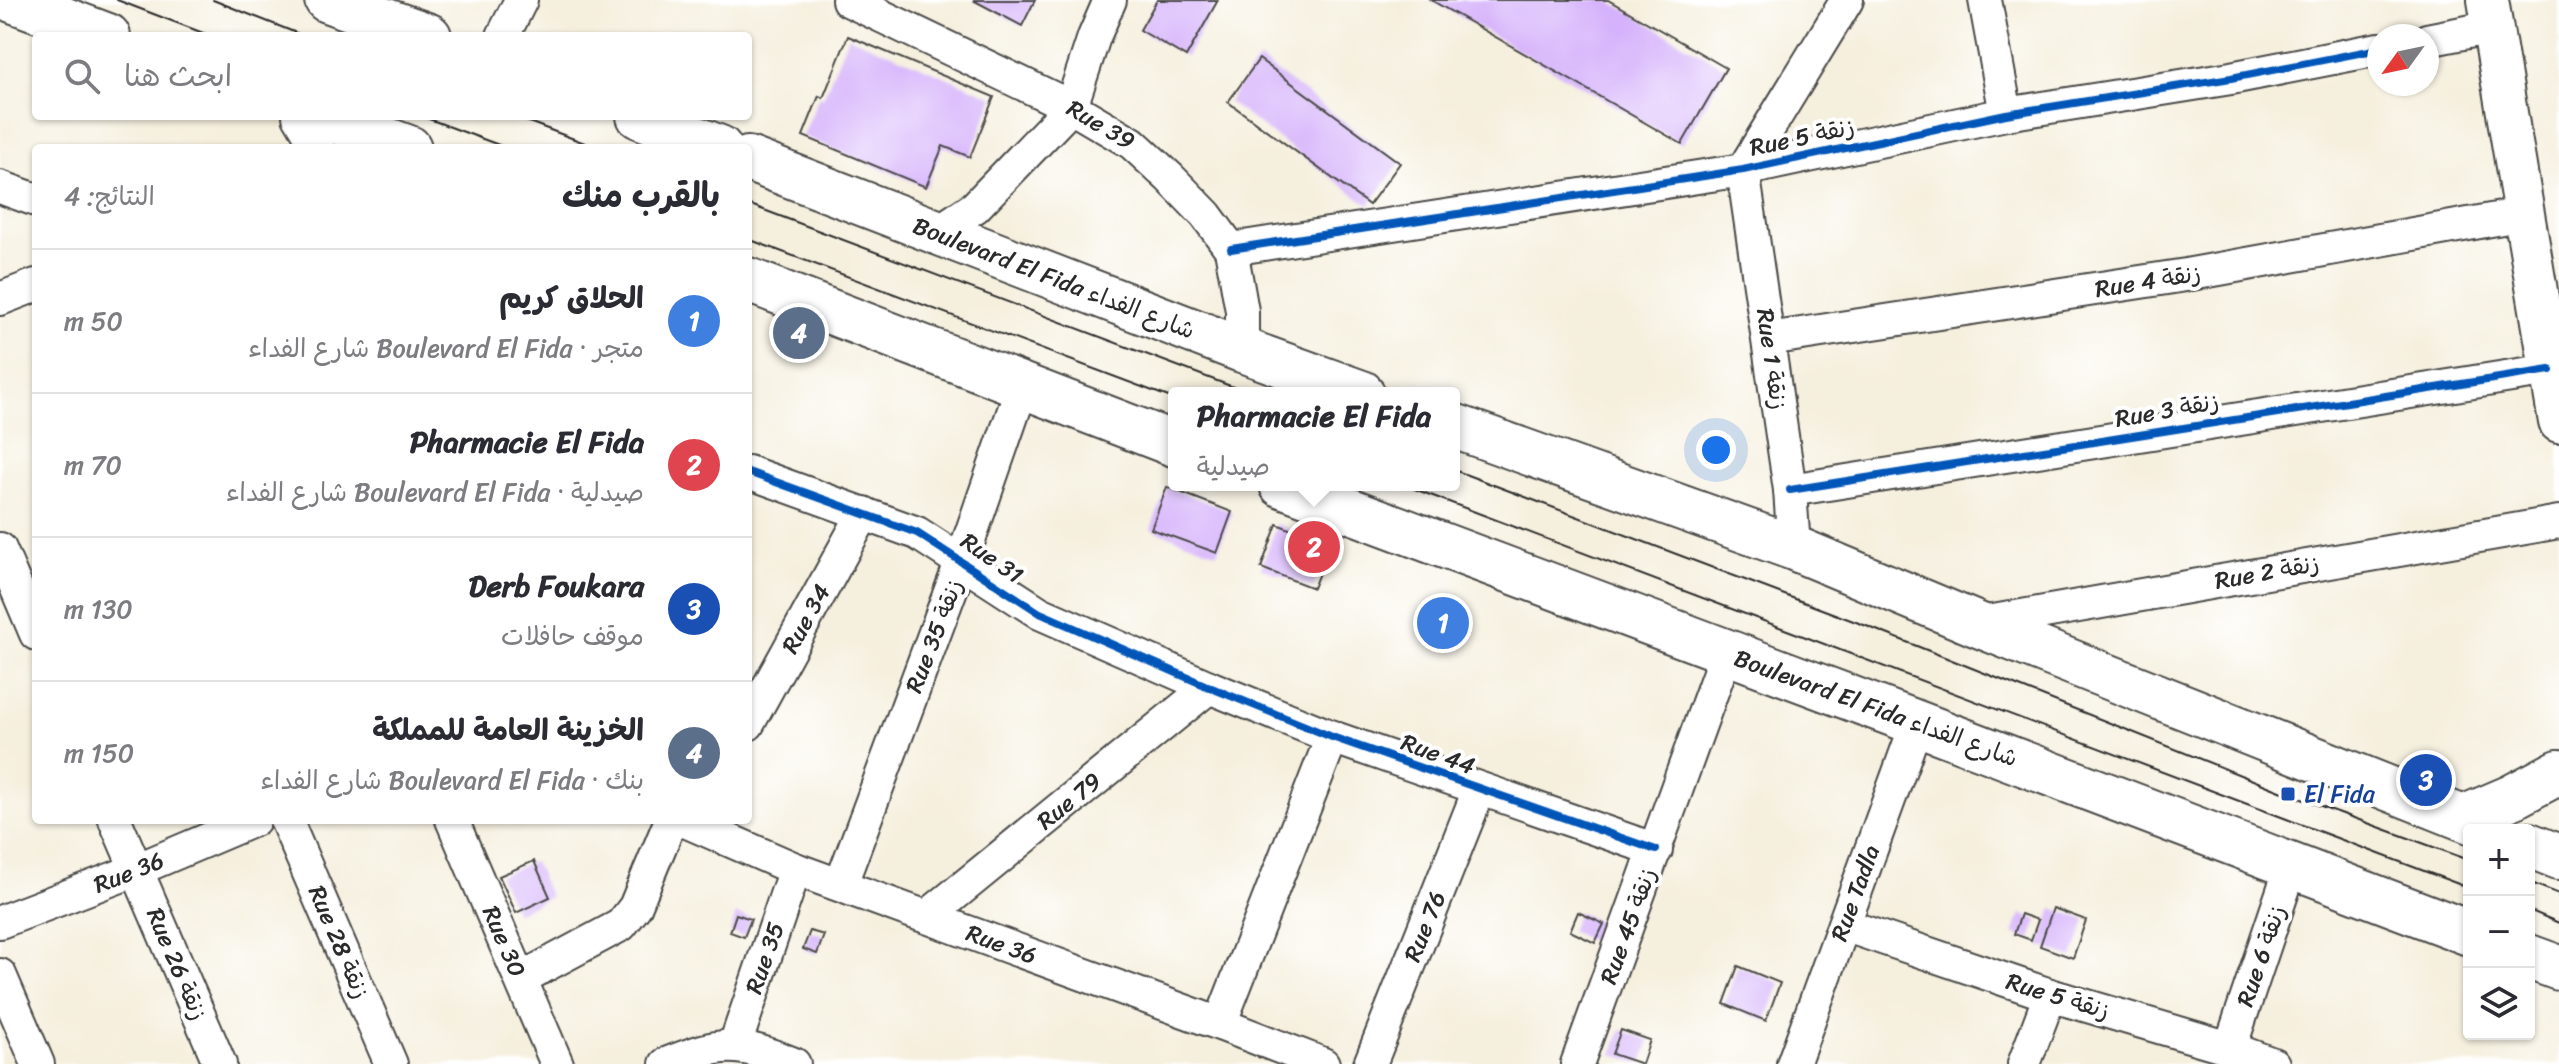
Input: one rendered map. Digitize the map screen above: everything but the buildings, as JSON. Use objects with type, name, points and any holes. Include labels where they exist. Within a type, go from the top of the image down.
[{"type":"main road","points":[[12,0],[97,32]]},
{"type":"main road","points":[[327,0],[418,32]]},
{"type":"main road","points":[[333,120],[398,144]]},
{"type":"main road","points":[[649,120],[710,144]]},
{"type":"main road","name":"Boulevard El Fida شارع الفداء","points":[[752,161],[1345,387]]},
{"type":"main road","points":[[752,282],[1168,442]]},
{"type":"main road","points":[[1460,428],[1794,548],[2478,824],[2512,797],[2559,772]]},
{"type":"main road","name":"Boulevard El Fida شارع الفداء","points":[[1298,491],[2463,931]]},
{"type":"main road","points":[[2535,847],[2559,857]]},
{"type":"main road","points":[[2535,959],[2559,968]]},
{"type":"street","points":[[505,32],[521,0]]},
{"type":"street","name":"Rue 39","points":[[848,0],[1071,107],[1132,143],[1206,215],[1231,249],[1242,311],[1242,350]]},
{"type":"street","points":[[936,233],[975,207],[1071,107],[1110,0]]},
{"type":"street","points":[[1743,170],[1847,0]]},
{"type":"street","points":[[1985,0],[2006,114]]},
{"type":"street","points":[[2439,35],[2490,14],[2559,422]]},
{"type":"street","name":"Rue 5 زنقة","points":[[1231,249],[1743,170],[2006,114],[2231,78],[2367,51]]},
{"type":"street","points":[[301,120],[316,144]]},
{"type":"street","name":"Rue 1 زنقة","points":[[1743,170],[1790,490],[1794,548]]},
{"type":"street","points":[[0,187],[32,199]]},
{"type":"street","name":"Rue 4 زنقة","points":[[1769,339],[2186,275],[2524,214]]},
{"type":"street","points":[[0,299],[32,287]]},
{"type":"street","name":"Rue 3 زنقة","points":[[1790,490],[2550,370]]},
{"type":"street","name":"Rue 35 زنقة","points":[[841,884],[962,560],[1022,387]]},
{"type":"street","name":"Rue 31","points":[[752,473],[917,533],[1040,613],[1209,687]]},
{"type":"street","name":"Rue 34","points":[[752,717],[864,513]]},
{"type":"street","name":"Rue 2 زنقة","points":[[1976,624],[2559,522]]},
{"type":"street","points":[[0,549],[32,625]]},
{"type":"street","name":"Rue 45 زنقة","points":[[1577,1064],[1726,653]]},
{"type":"street","name":"Rue 44","points":[[1209,687],[1332,737],[1656,850]]},
{"type":"street","name":"Rue 79","points":[[928,916],[1209,687]]},
{"type":"street","name":"Rue Tadla","points":[[1793,1064],[1917,723]]},
{"type":"street","points":[[1220,1024],[1332,737]]},
{"type":"street","name":"Rue 76","points":[[1370,1064],[1479,790]]},
{"type":"street","name":"Rue 26 زنقة","points":[[117,824],[220,1064]]},
{"type":"street","name":"Rue 36","points":[[0,922],[245,824]]},
{"type":"street","name":"Rue 28 زنقة","points":[[288,824],[391,1064]]},
{"type":"street","name":"Rue 30","points":[[454,824],[557,1064]]},
{"type":"street","points":[[522,978],[621,925],[684,824]]},
{"type":"street","name":"Rue 36","points":[[693,824],[795,869],[1323,1064]]},
{"type":"street","name":"Rue 6 زنقة","points":[[2230,1048],[2292,864]]},
{"type":"street","name":"Rue 35","points":[[751,1053],[795,869]]},
{"type":"street","name":"Rue 5 زنقة","points":[[1844,925],[2050,995],[2230,1048],[2273,1064]]},
{"type":"street","points":[[0,975],[38,1064]]},
{"type":"street","points":[[2024,1064],[2050,995]]},
{"type":"street","points":[[666,1064],[700,1050],[751,1053],[794,1064]]},
{"type":"tram line","points":[[117,0],[201,32]]},
{"type":"tram line","points":[[213,0],[294,32]]},
{"type":"tram line","points":[[432,120],[496,144]]},
{"type":"tram line","points":[[524,120],[587,144]]},
{"type":"tram line","points":[[752,206],[1233,387]]},
{"type":"tram line","points":[[752,241],[1168,397]]},
{"type":"tram line","points":[[1460,472],[1864,625],[2288,794],[2463,858]]},
{"type":"tram line","points":[[1420,491],[2463,886]]},
{"type":"tram line","points":[[2535,884],[2559,894]]},
{"type":"tram line","points":[[2535,913],[2559,923]]},
{"type":"cycle path","points":[[1231,249],[1743,170],[2006,114],[2231,78],[2367,51]]},
{"type":"cycle path","points":[[1790,490],[2550,370]]},
{"type":"cycle path","points":[[752,473],[917,533],[1040,613],[1209,687],[1332,737],[1656,850]]},
{"type":"place","name":"الخزينة العامة للمملكة","points":[[799,333]]},
{"type":"place","name":"Pharmacie El Fida","points":[[1314,547]]},
{"type":"place","name":"الحلاق كريم","points":[[1443,623]]},
{"type":"place","name":"Derb Foukara","points":[[2426,780]]},
{"type":"place","name":"El Fida","points":[[2288,794]]}]
